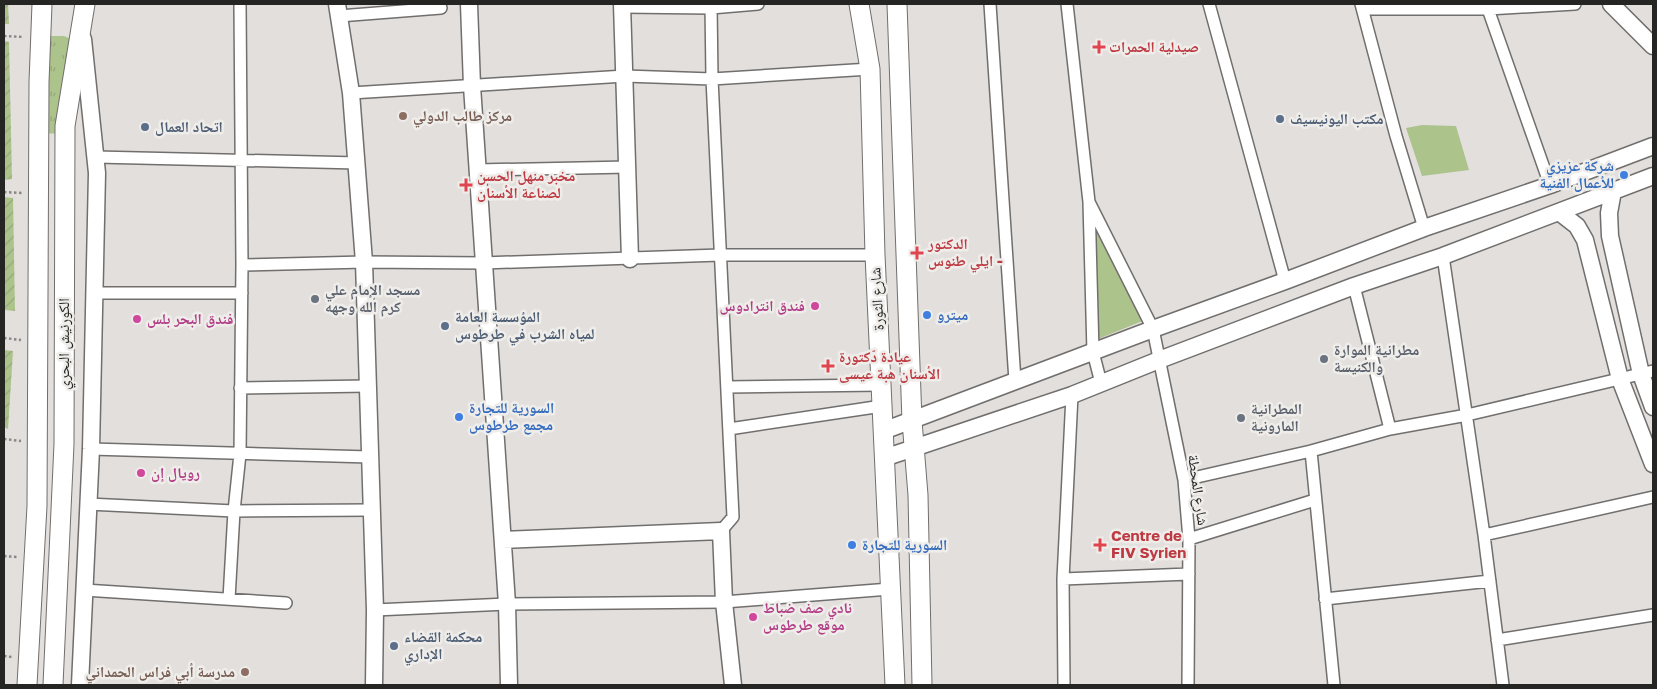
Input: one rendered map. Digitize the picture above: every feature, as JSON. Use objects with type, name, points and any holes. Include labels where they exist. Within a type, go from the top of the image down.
[{"type":"main road","name":"الكورنيش البحري","points":[[28,685],[36,506],[42,4]]},
{"type":"main road","name":"الكورنيش البحري","points":[[53,685],[64,444],[65,126],[85,4]]},
{"type":"main road","name":"شارع الثورة","points":[[859,4],[870,69],[875,254],[895,685]]},
{"type":"main road","name":"شارع الثورة","points":[[897,4],[912,421],[918,495],[922,685]]},
{"type":"street","points":[[229,599],[234,511],[240,454],[242,265],[240,4]]},
{"type":"street","points":[[468,4],[483,264],[507,604],[509,685]]},
{"type":"street","points":[[630,260],[622,5],[711,6],[758,4]]},
{"type":"street","points":[[990,4],[1015,381]]},
{"type":"street","points":[[1066,4],[1089,202],[1093,352],[1101,384]]},
{"type":"street","points":[[1209,4],[1285,281]]},
{"type":"street","points":[[1424,228],[1396,136],[1362,6],[1488,9],[1575,4]]},
{"type":"street","points":[[1611,4],[1653,46]]},
{"type":"street","points":[[711,6],[712,78],[733,517],[721,531],[724,602],[733,685]]},
{"type":"street","points":[[374,685],[375,610],[364,262],[358,163],[351,93],[338,10],[441,8]]},
{"type":"street","points":[[1488,9],[1550,185]]},
{"type":"street","points":[[80,685],[90,449],[98,173],[81,26]]},
{"type":"street","points":[[351,93],[625,76],[712,78],[870,69]]},
{"type":"street","points":[[883,431],[1424,228],[1550,185],[1653,146]]},
{"type":"street","points":[[96,157],[358,163]]},
{"type":"street","points":[[477,170],[628,167]]},
{"type":"street","points":[[884,458],[1072,395],[1354,286],[1443,256],[1653,176]]},
{"type":"street","points":[[1613,191],[1608,213],[1610,236],[1647,372],[1653,407]]},
{"type":"street","name":"شارع المحطة","points":[[1089,202],[1153,329],[1184,480],[1189,540],[1188,685]]},
{"type":"street","points":[[1559,212],[1577,226],[1586,240],[1620,379],[1653,464]]},
{"type":"street","points":[[242,265],[364,262],[483,264],[630,260],[720,255],[875,254]]},
{"type":"street","points":[[1443,256],[1484,535],[1503,685]]},
{"type":"street","points":[[1354,286],[1390,429]]},
{"type":"street","points":[[94,294],[242,293]]},
{"type":"street","points":[[1184,480],[1311,451],[1390,429],[1467,415],[1647,372]]},
{"type":"street","points":[[727,388],[881,385]]},
{"type":"street","points":[[240,388],[368,386]]},
{"type":"street","points":[[1064,685],[1063,579],[1072,395]]},
{"type":"street","points":[[729,429],[882,406]]},
{"type":"street","points":[[90,449],[370,457]]},
{"type":"street","points":[[1311,451],[1334,685]]},
{"type":"street","points":[[1484,535],[1653,497]]},
{"type":"street","points":[[1189,540],[1315,500]]},
{"type":"street","points":[[88,504],[234,511],[372,510]]},
{"type":"street","points":[[503,540],[721,531]]},
{"type":"street","points":[[1063,579],[1189,574]]},
{"type":"street","points":[[1325,599],[1490,581]]},
{"type":"street","points":[[375,610],[507,604],[724,602],[890,589]]},
{"type":"street","points":[[84,590],[286,603]]},
{"type":"street","points":[[1497,640],[1653,614]]},
{"type":"path","points":[[4,36],[41,38]]},
{"type":"green space","points":[[4,4],[8,4],[9,24],[4,24]]},
{"type":"green space","points":[[50,36],[64,36],[78,42],[65,134],[39,133]]},
{"type":"green space","points":[[4,41],[9,42],[12,179],[4,180]]},
{"type":"green space","points":[[1422,125],[1456,126],[1469,170],[1422,176],[1406,128]]},
{"type":"green space","points":[[4,197],[13,198],[15,311],[4,310]]},
{"type":"green space","points":[[1095,221],[1145,320],[1098,339]]},
{"type":"green space","points":[[4,350],[13,351],[8,429],[4,427]]},
{"type":"place","name":"صيدلية الحمرات","points":[[1099,47]]},
{"type":"place","name":"مركز طالب الدولي","points":[[403,116]]},
{"type":"place","name":"مكتب اليونيسيف","points":[[1280,119]]},
{"type":"place","name":"اتحاد العمال","points":[[145,127]]},
{"type":"place","name":"شركة عزيزي للأعمال الفنية","points":[[1624,175]]},
{"type":"place","name":"مخبر منهل الحسن لصناعة الأسنان","points":[[466,185]]},
{"type":"place","name":"الدكتور ايلي طنوس -","points":[[917,253]]},
{"type":"place","name":"مسجد الإمام علي كرم الله وجهه","points":[[315,299]]},
{"type":"place","name":"فندق انترادوس","points":[[815,306]]},
{"type":"place","name":"ميترو","points":[[927,315]]},
{"type":"place","name":"فندق البحر بلس","points":[[137,319]]},
{"type":"place","name":"المؤسسة العامة لمياه الشرب في طرطوس","points":[[445,326]]},
{"type":"place","name":"مطرانية الموارة والكنيسة","points":[[1324,359]]},
{"type":"place","name":"عيادة دّكتورة الأسنان هبة عيسى","points":[[828,366]]},
{"type":"place","name":"السورية للتجارة مجمع طرطوس","points":[[459,417]]},
{"type":"place","name":"المطرانية المارونية","points":[[1241,418]]},
{"type":"place","name":"رويال إن","points":[[141,473]]},
{"type":"place","name":"السورية للتجارة","points":[[852,545]]},
{"type":"place","name":"Centre de FIV Syrien","points":[[1100,545]]},
{"type":"place","name":"نادي صف ضباط موقع طرطوس","points":[[753,617]]},
{"type":"place","name":"محكمة القضاء الإداري","points":[[394,646]]},
{"type":"place","name":"مدرسة أبي فراس الحمداني","points":[[245,672]]}]
